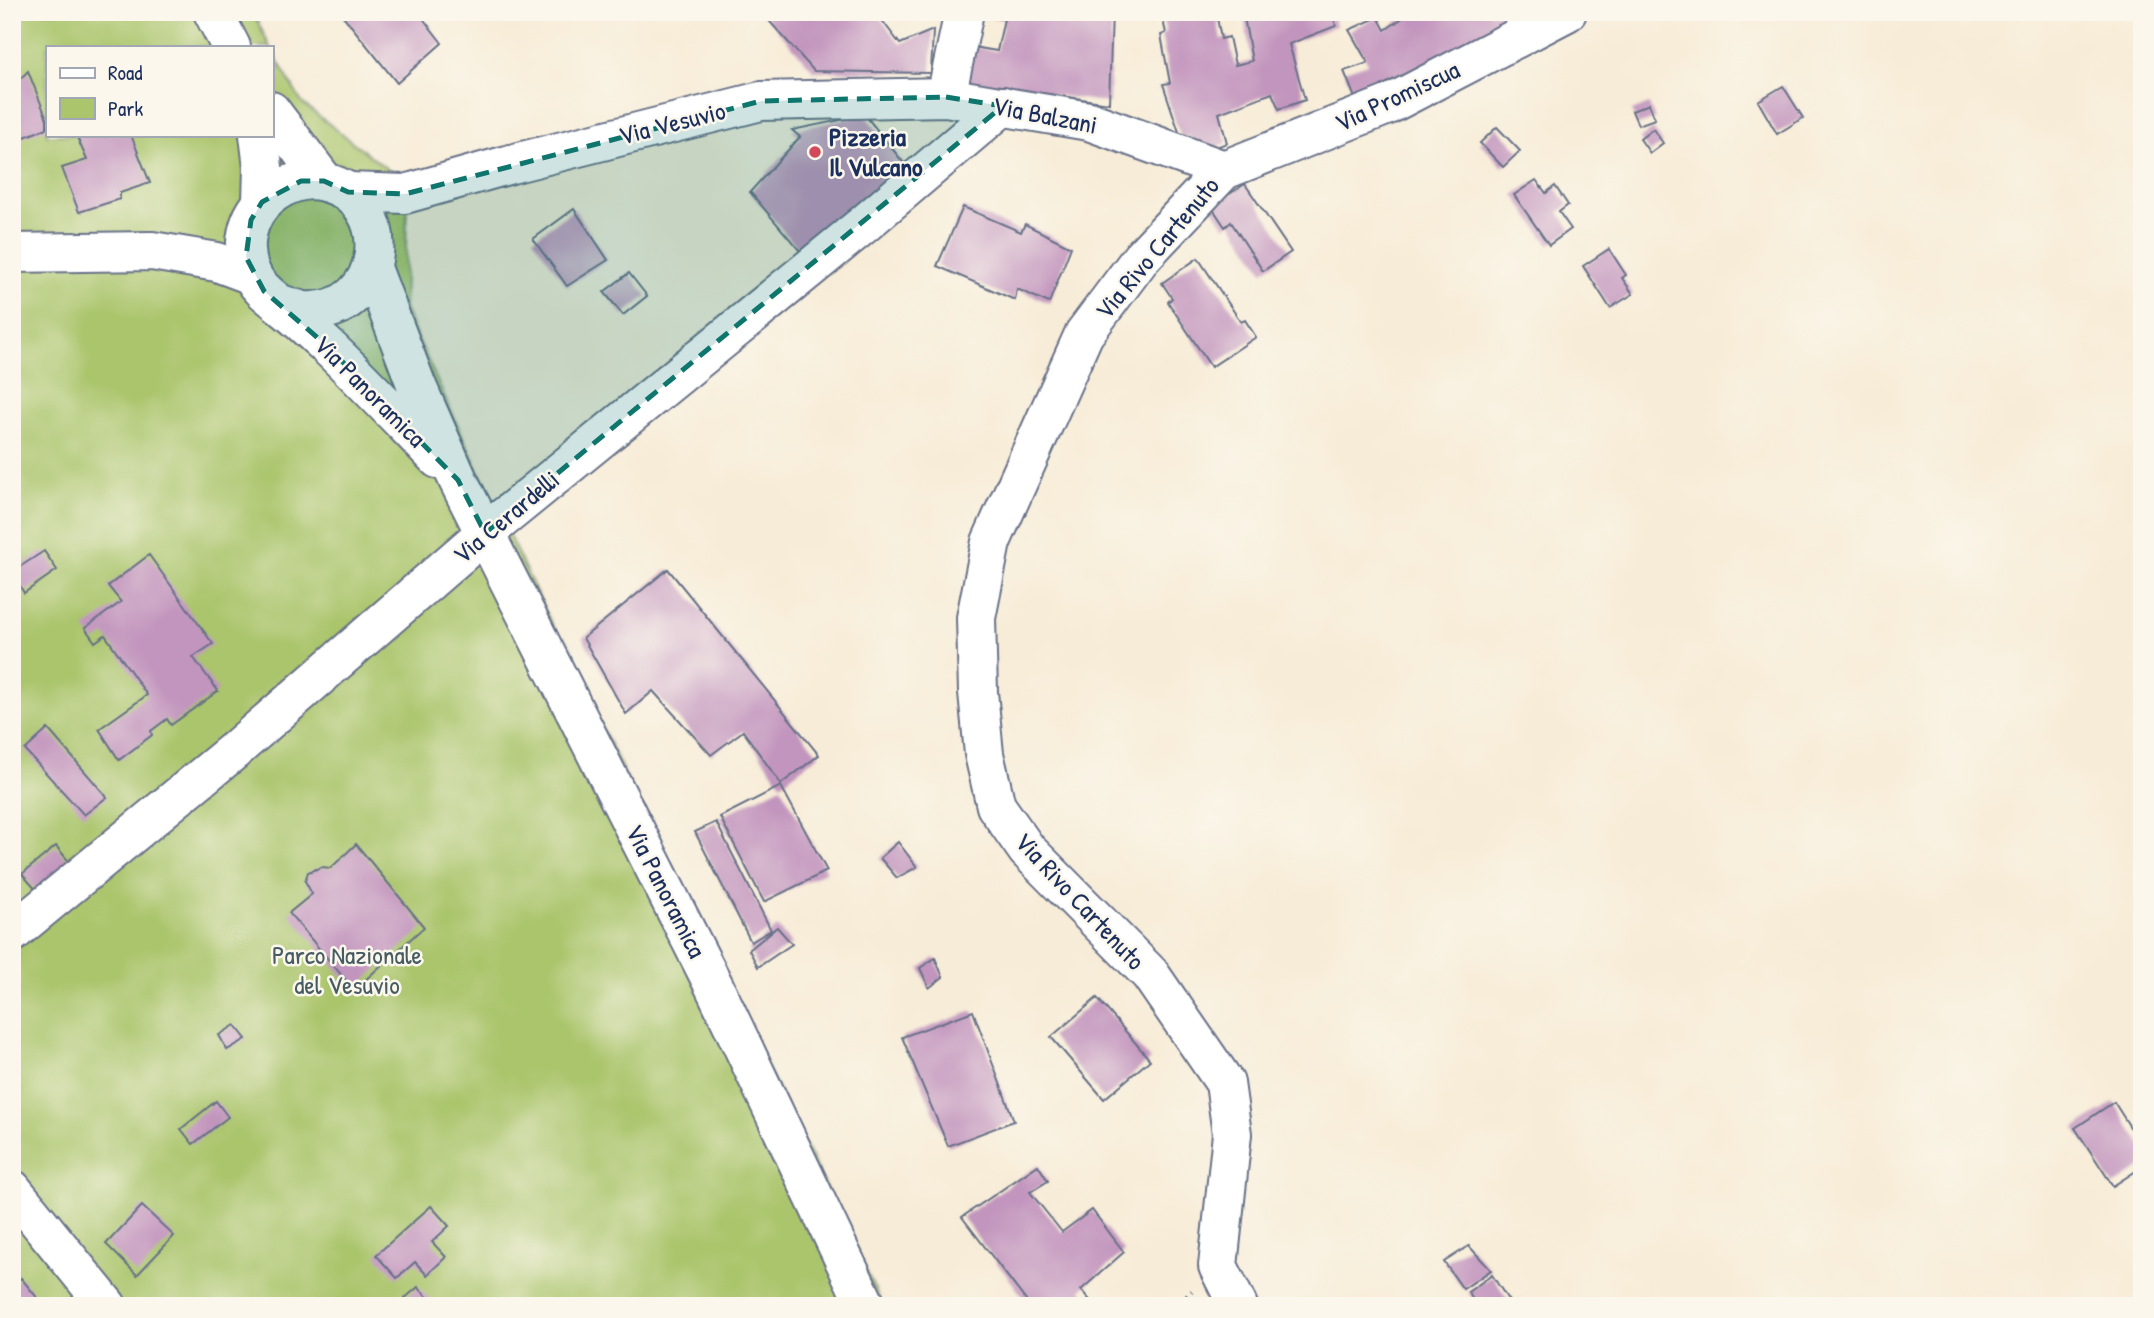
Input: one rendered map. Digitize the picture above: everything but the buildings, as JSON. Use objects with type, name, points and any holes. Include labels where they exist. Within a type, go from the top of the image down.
[{"type":"street","points":[[214,12],[231,46]]},
{"type":"street","points":[[946,97],[964,12]]},
{"type":"street","name":"Via Promiscua","points":[[1224,170],[1388,105],[1549,16]]},
{"type":"street","name":"Via Balzani","points":[[946,97],[1089,121],[1224,170]]},
{"type":"street","name":"Via Vesuvio","points":[[336,187],[405,194],[511,164],[761,101],[946,97]]},
{"type":"street","name":"Via Cerardelli","points":[[12,933],[236,749],[485,533],[852,234],[1003,106]]},
{"type":"street","points":[[273,113],[336,187],[364,209],[374,229],[405,194]]},
{"type":"street","name":"Via Panoramica","points":[[259,136],[263,167],[257,211],[246,238],[246,257],[253,275],[264,292],[378,395],[458,480]]},
{"type":"street","name":"Via Rivo Cartenuto","points":[[1224,170],[1141,258],[1084,334],[991,542],[976,618],[978,692],[984,754],[996,806],[1027,850],[1150,974],[1225,1083],[1232,1134],[1218,1266],[1238,1306]]},
{"type":"street","points":[[152,251],[212,238],[257,211],[280,188],[301,181],[336,187]]},
{"type":"street","name":"Via Panoramica","points":[[280,304],[304,311],[329,309],[352,298],[368,278],[372,268],[376,249],[374,229]]},
{"type":"street","points":[[12,253],[152,251],[217,262],[253,275]]},
{"type":"street","name":"Via Panoramica","points":[[372,268],[416,384],[458,480],[714,986],[866,1306]]},
{"type":"street","points":[[12,1189],[107,1306]]},
{"type":"highlighted area","points":[[946,97],[1003,106],[485,533],[458,480],[327,346],[264,291],[246,257],[251,220],[262,202],[301,181],[324,181],[348,192],[405,194],[761,101]]},
{"type":"green space","name":"Parco Nazionale del Vesuvio","points":[[12,12],[253,12],[270,46],[46,46],[46,136],[273,136],[273,52],[302,103],[408,185],[404,309],[508,534],[883,1306],[12,1306]]},
{"type":"place","name":"Pizzeria Il Vulcano","points":[[815,152]]}]
